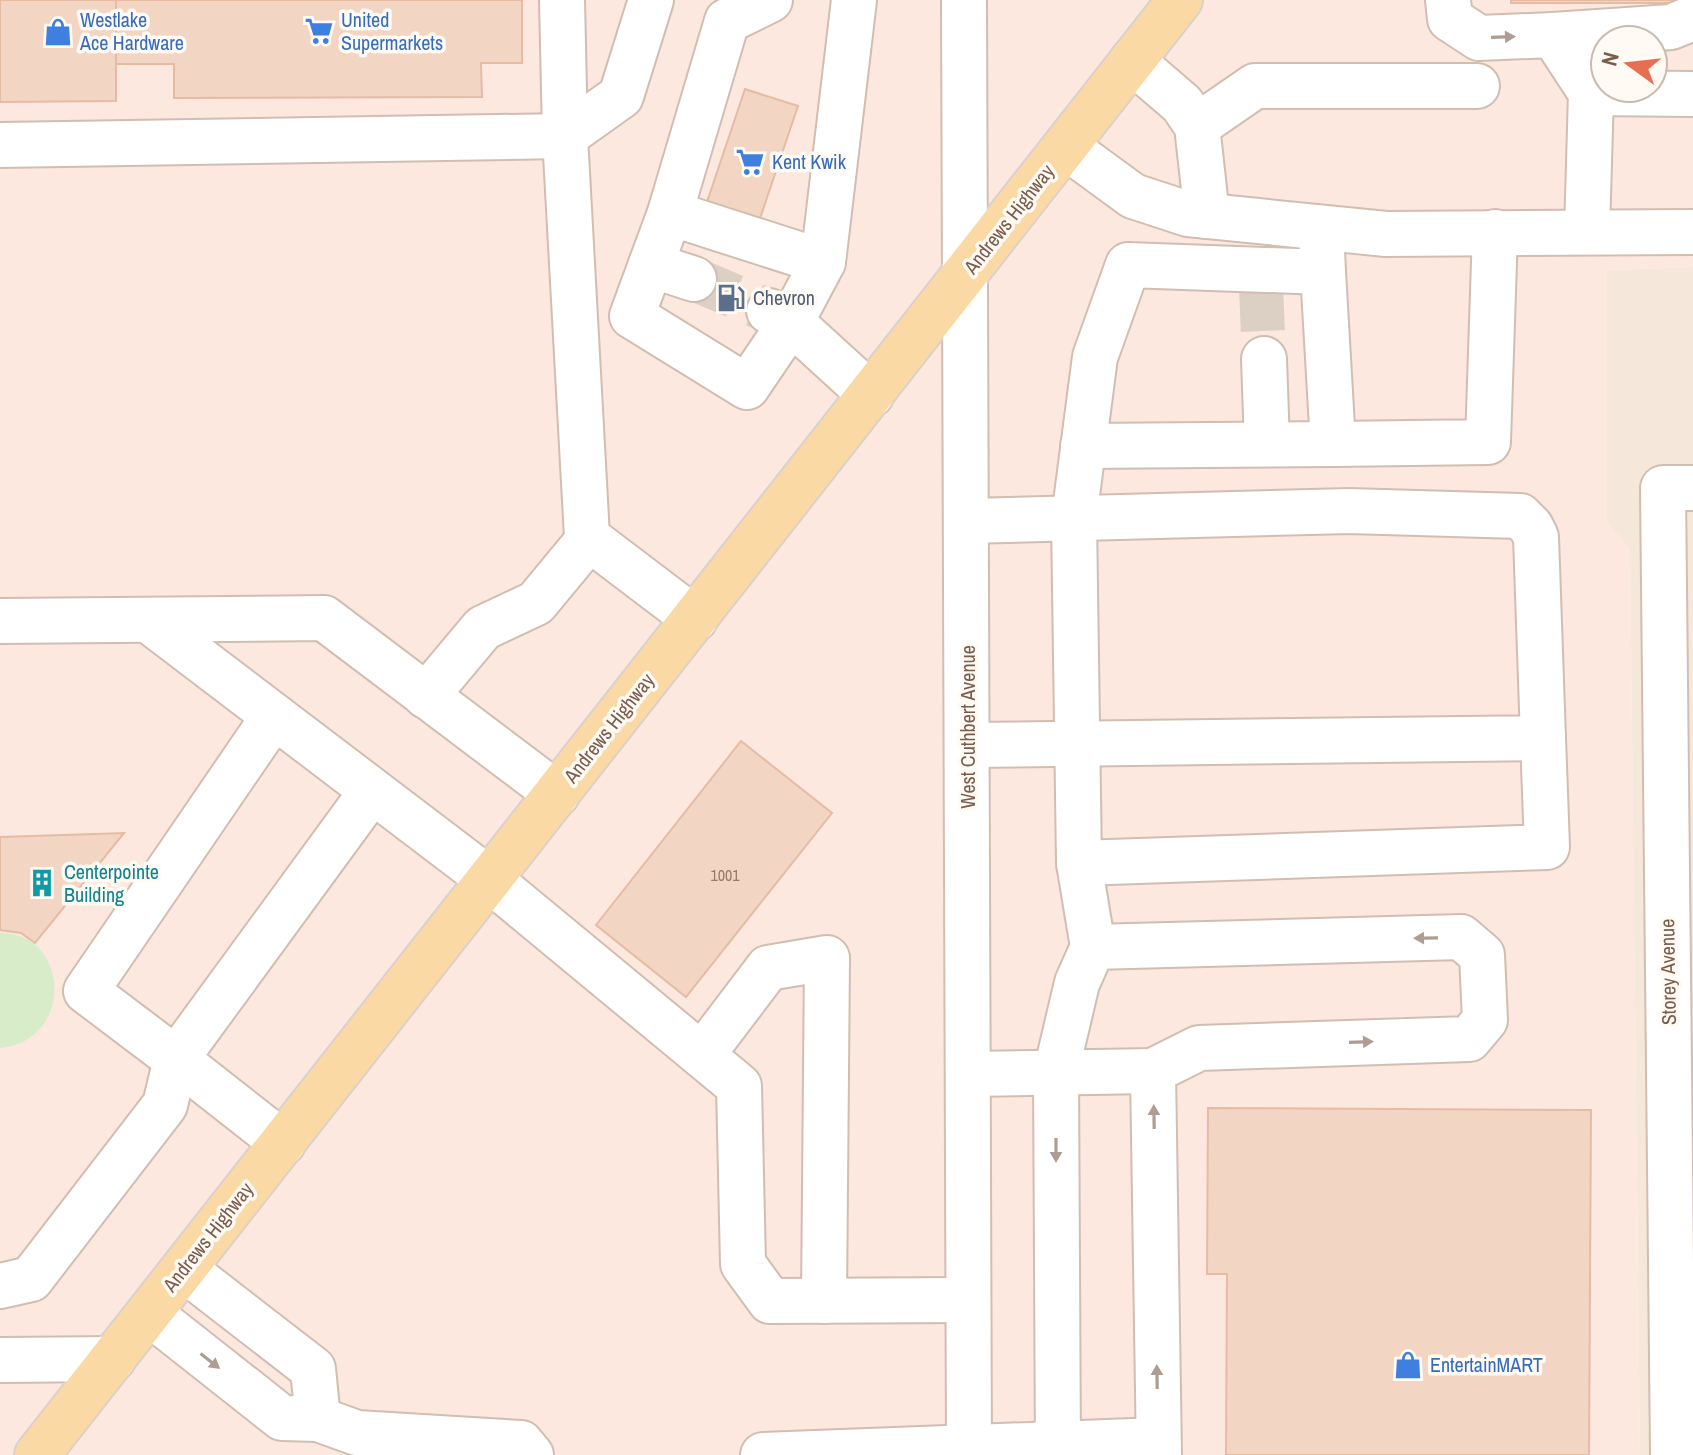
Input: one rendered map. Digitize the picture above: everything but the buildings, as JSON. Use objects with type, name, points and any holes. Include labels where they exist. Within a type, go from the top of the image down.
[{"type":"main road","name":"Andrews Highway","points":[[37,1455],[1180,0]]},
{"type":"street","points":[[426,696],[483,628],[536,603],[589,539],[565,136],[562,0]]},
{"type":"street","points":[[0,145],[565,136],[621,96],[651,0]]},
{"type":"street","points":[[770,0],[727,21],[670,213],[632,316],[747,387],[780,317],[823,262],[854,0]]},
{"type":"street","name":"West Cuthbert Avenue","points":[[964,0],[969,1452]]},
{"type":"street","points":[[1448,0],[1450,19],[1479,38],[1671,27],[1693,18]]},
{"type":"street","points":[[1553,35],[1589,90]]},
{"type":"street","points":[[1132,61],[1182,104],[1197,126],[1207,216]]},
{"type":"street","points":[[1197,126],[1255,86],[1477,86]]},
{"type":"street","points":[[1669,94],[1693,94]]},
{"type":"street","points":[[1587,232],[1591,104]]},
{"type":"street","points":[[1066,147],[1133,196],[1188,214],[1386,234],[1693,232]]},
{"type":"street","points":[[670,213],[823,262]]},
{"type":"street","points":[[1321,228],[1333,444]]},
{"type":"street","points":[[1083,446],[1488,442],[1495,232]]},
{"type":"street","points":[[651,265],[694,279]]},
{"type":"street","points":[[1058,1450],[1056,1072],[1077,983],[1093,947],[1079,863],[1074,518],[1095,357],[1128,265],[1260,278],[1323,272]]},
{"type":"street","points":[[780,317],[871,395]]},
{"type":"street","points":[[1264,359],[1267,444]]},
{"type":"street","name":"Storey Avenue","points":[[1673,1455],[1678,488]]},
{"type":"street","points":[[967,521],[1349,511],[1520,516],[1536,537],[1547,847],[1079,863]]},
{"type":"street","points":[[589,539],[695,619]]},
{"type":"street","points":[[0,621],[324,618],[557,794]]},
{"type":"street","points":[[148,620],[490,880],[739,1086],[743,1264],[770,1301],[968,1300]]},
{"type":"street","points":[[274,716],[86,991],[283,1143]]},
{"type":"street","points":[[968,745],[1543,738]]},
{"type":"street","points":[[0,1286],[31,1279],[165,1105],[176,1059],[372,791]]},
{"type":"street","points":[[968,1074],[1153,1071],[1199,1048],[1469,1039],[1485,1020],[1482,955],[1461,937],[1093,947]]},
{"type":"street","points":[[702,1055],[768,968],[827,958],[824,1301]]},
{"type":"street","points":[[763,1455],[1158,1448],[1153,1071]]},
{"type":"street","points":[[184,1269],[313,1369],[325,1433]]},
{"type":"street","points":[[149,1313],[282,1418],[325,1433],[521,1443],[531,1455]]},
{"type":"street","points":[[0,1360],[113,1359]]},
{"type":"shaded area","points":[[0,0],[1693,0],[1693,267],[1607,270],[1607,523],[1630,549],[1640,1455],[0,1455]]},
{"type":"shaded area","points":[[1693,267],[1693,1455],[1640,1455],[1630,549],[1607,523],[1607,270]]},
{"type":"green space","points":[[0,933],[23,937],[40,950],[51,967],[54,988],[51,1008],[41,1027],[24,1041],[0,1048]]},
{"type":"tunnel","points":[[694,279],[769,311]]},
{"type":"tunnel","points":[[1261,287],[1264,359]]},
{"type":"place","name":"United Supermarkets","points":[[319,31]]},
{"type":"place","name":"Westlake Ace Hardware","points":[[58,32]]},
{"type":"place","name":"Kent Kwik","points":[[750,162]]},
{"type":"place","name":"Chevron","points":[[731,298]]},
{"type":"place","name":"Centerpointe Building","points":[[42,883]]},
{"type":"place","name":"EntertainMART","points":[[1408,1365]]}]
